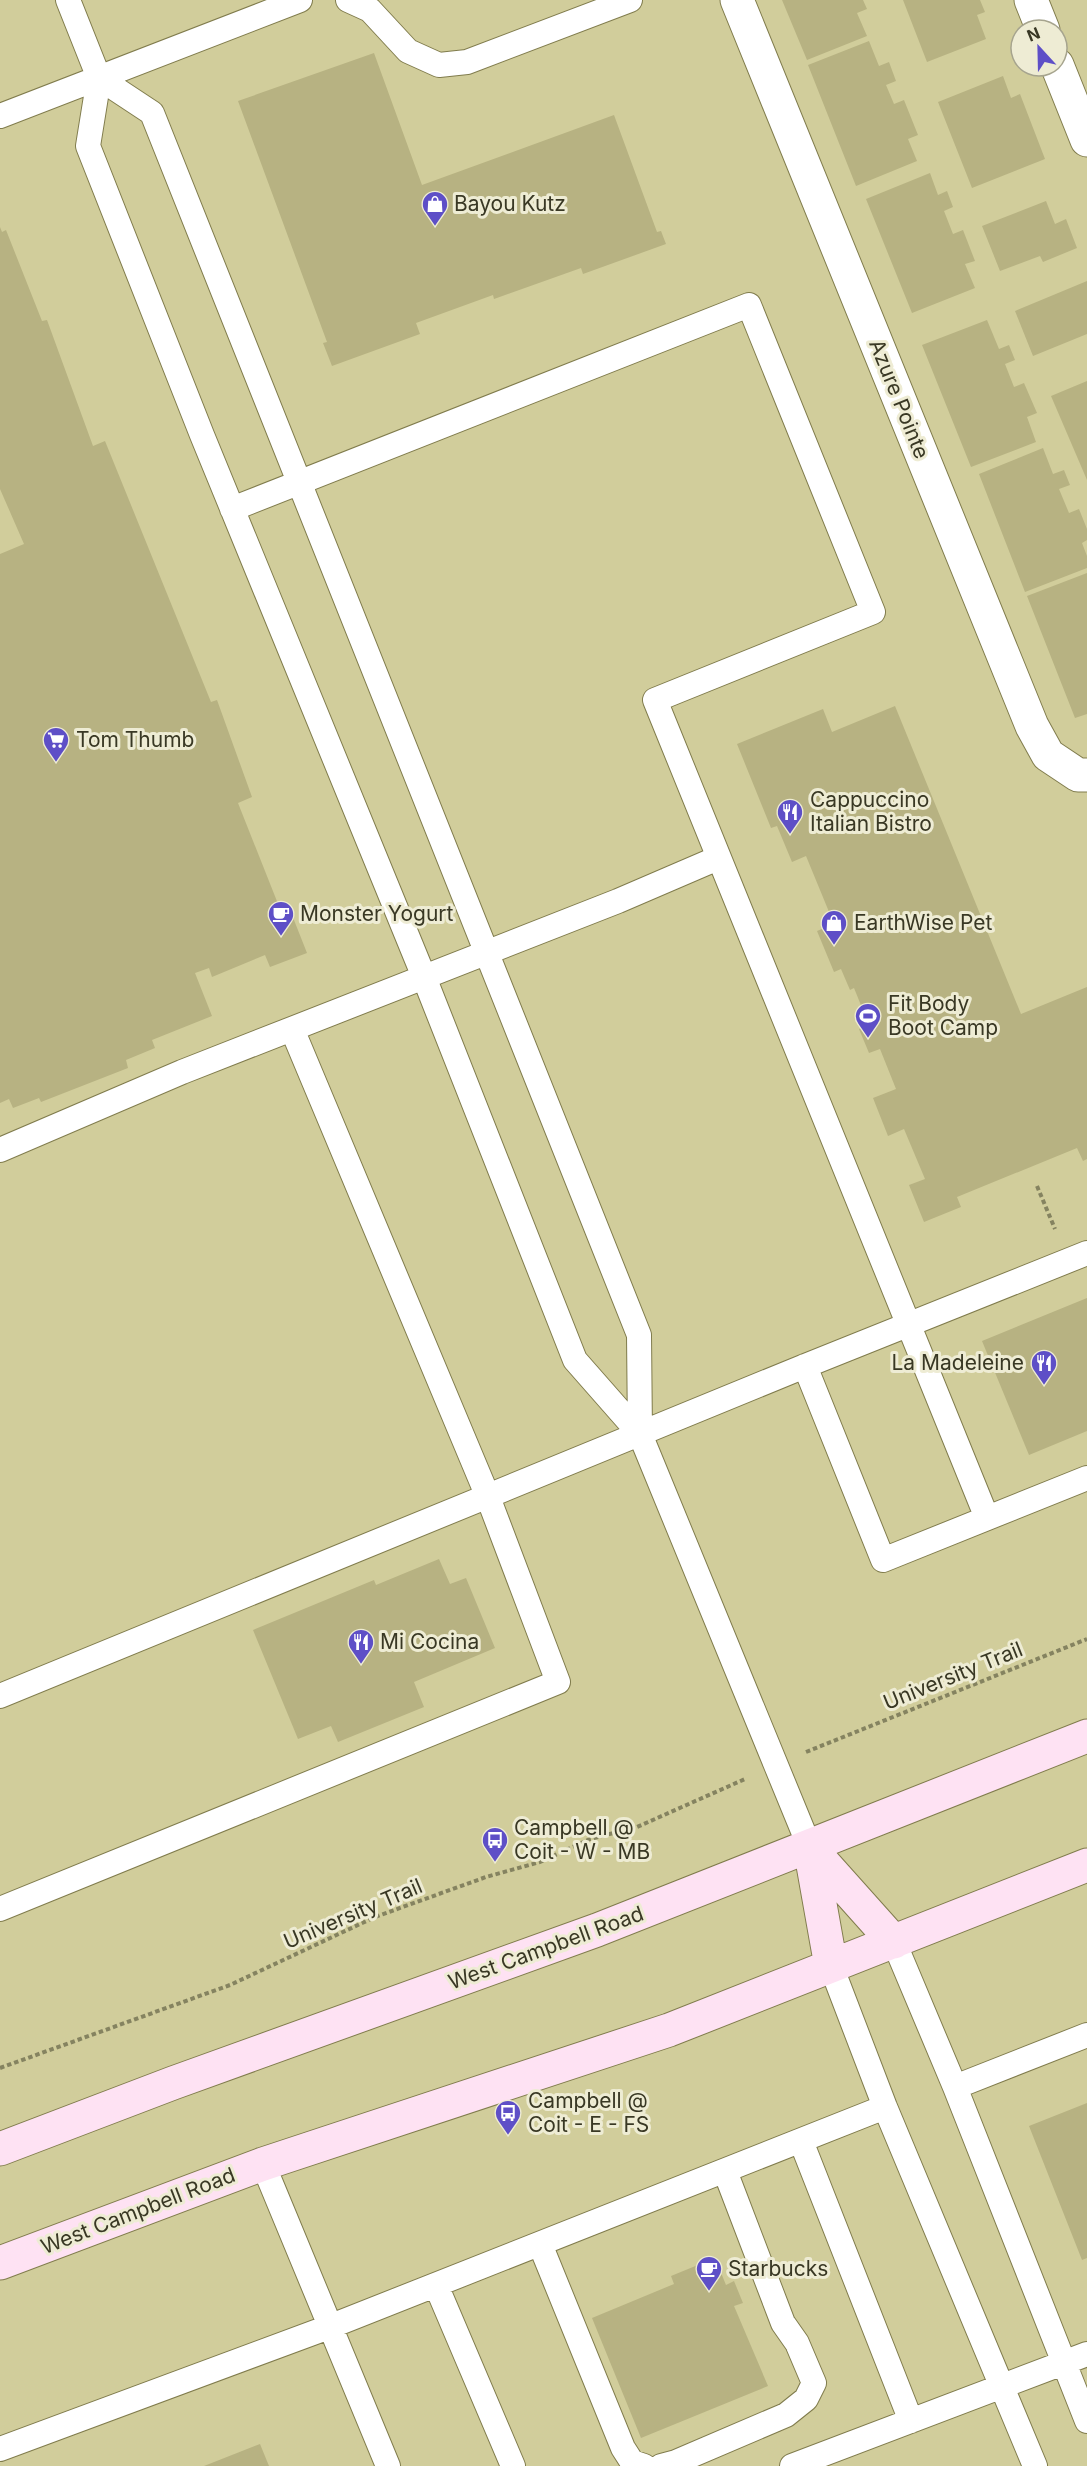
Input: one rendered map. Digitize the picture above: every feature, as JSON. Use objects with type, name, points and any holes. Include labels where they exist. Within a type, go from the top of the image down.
[{"type":"main road","name":"West Campbell Road","points":[[0,2148],[597,1930],[810,1848],[1087,1736]]},
{"type":"main road","points":[[810,1848],[894,1942]]},
{"type":"main road","points":[[810,1848],[831,1966]]},
{"type":"main road","name":"West Campbell Road","points":[[0,2263],[263,2164],[669,2030],[1087,1865]]},
{"type":"street","name":"Azure Pointe","points":[[737,0],[1032,726],[1048,755],[1078,775],[1087,775]]},
{"type":"street","points":[[1031,0],[1038,18]]},
{"type":"street","points":[[1062,78],[1087,140]]},
{"type":"lane","points":[[68,0],[99,78],[88,146],[232,509],[424,977],[575,1360],[640,1434],[810,1848]]},
{"type":"lane","points":[[0,116],[300,0]]},
{"type":"lane","points":[[348,0],[370,10],[408,51],[439,65],[467,62],[630,0]]},
{"type":"lane","points":[[99,78],[152,113],[639,1335],[640,1434]]},
{"type":"lane","points":[[232,509],[749,305],[873,612],[655,700],[987,1518]]},
{"type":"lane","points":[[0,1150],[182,1072],[718,858]]},
{"type":"lane","points":[[0,1909],[558,1682],[488,1497],[292,1029]]},
{"type":"lane","points":[[0,1696],[1087,1253]]},
{"type":"lane","points":[[805,1366],[883,1560],[1087,1478]]},
{"type":"lane","points":[[894,1942],[955,2087],[1087,2421]]},
{"type":"lane","points":[[831,1966],[885,2107],[1035,2466]]},
{"type":"lane","points":[[955,2087],[1087,2035]]},
{"type":"lane","points":[[0,2449],[329,2328],[885,2107]]},
{"type":"lane","points":[[801,2141],[911,2421]]},
{"type":"lane","points":[[263,2164],[388,2466]]},
{"type":"lane","points":[[661,2466],[676,2462],[786,2415],[806,2399],[814,2383],[797,2343],[783,2323],[724,2171]]},
{"type":"lane","points":[[540,2244],[626,2457],[644,2466]]},
{"type":"lane","points":[[436,2285],[513,2466]]},
{"type":"lane","points":[[792,2466],[1087,2354]]},
{"type":"path","points":[[1037,1186],[1041,1195]]},
{"type":"path","name":"University Trail","points":[[830,1741],[1087,1639]]},
{"type":"path","name":"University Trail","points":[[0,2068],[230,1985],[375,1917],[486,1877],[540,1862],[590,1839],[638,1827],[718,1791]]},
{"type":"building","points":[[782,0],[863,0],[867,9],[857,13],[867,36],[807,60]]},
{"type":"building","points":[[903,0],[980,0],[985,12],[977,15],[986,39],[927,62]]},
{"type":"building","points":[[869,41],[879,66],[889,62],[896,81],[886,85],[894,104],[904,100],[918,135],[908,139],[917,161],[856,186],[808,65]]},
{"type":"building","points":[[374,53],[422,185],[614,115],[657,232],[661,231],[666,244],[583,274],[581,268],[494,299],[493,295],[416,323],[420,334],[332,366],[323,343],[327,342],[238,101]]},
{"type":"building","points":[[1003,76],[1011,98],[1020,94],[1045,159],[972,188],[938,102]]},
{"type":"building","points":[[930,173],[938,195],[947,191],[953,207],[944,211],[953,234],[963,230],[975,261],[965,264],[975,288],[912,313],[866,199]]},
{"type":"building","points":[[1046,201],[1055,224],[1066,219],[1077,248],[1043,262],[1040,256],[1000,271],[982,226]]},
{"type":"building","points":[[0,227],[2,232],[6,230],[42,321],[47,320],[93,446],[105,441],[211,702],[217,700],[252,797],[238,803],[284,919],[292,915],[307,953],[270,967],[265,955],[212,977],[209,968],[195,973],[212,1016],[152,1040],[155,1048],[126,1060],[128,1068],[41,1102],[39,1098],[13,1108],[9,1099],[0,1103],[0,554],[24,544],[0,489]]},
{"type":"building","points":[[1087,281],[1087,334],[1033,356],[1015,311]]},
{"type":"building","points":[[987,320],[999,349],[1009,345],[1015,360],[1005,364],[1014,387],[1024,383],[1037,413],[1027,417],[1036,442],[971,467],[922,345]]},
{"type":"building","points":[[1087,381],[1087,480],[1051,396]]},
{"type":"building","points":[[1043,448],[1053,474],[1064,470],[1070,485],[1059,489],[1069,513],[1079,509],[1087,529],[1087,540],[1082,543],[1087,556],[1087,568],[1025,592],[979,474]]},
{"type":"building","points":[[1087,573],[1087,714],[1075,718],[1027,596]]},
{"type":"building","points":[[895,706],[1021,1014],[1087,987],[1087,1159],[1083,1161],[1077,1148],[957,1197],[961,1207],[924,1222],[909,1185],[925,1179],[904,1129],[888,1136],[873,1098],[896,1089],[880,1049],[869,1053],[859,1029],[869,1025],[854,988],[850,990],[841,969],[834,972],[817,931],[834,924],[806,856],[792,862],[777,826],[771,828],[737,744],[823,709],[832,732]]},
{"type":"building","name":"La Madeleine","points":[[1087,1298],[1087,1431],[1029,1455],[982,1341]]},
{"type":"building","name":"Mi Cocina","points":[[439,1559],[450,1584],[466,1578],[495,1648],[414,1682],[424,1707],[338,1742],[331,1726],[298,1739],[253,1630],[374,1580],[376,1585]]},
{"type":"building","points":[[1087,2103],[1087,2258],[1082,2260],[1029,2126]]},
{"type":"building","points":[[715,2258],[726,2285],[734,2281],[743,2303],[734,2306],[768,2386],[641,2438],[592,2318],[674,2284],[671,2276]]},
{"type":"building","points":[[260,2444],[269,2466],[204,2466]]},
{"type":"place","name":"Bayou Kutz","points":[[435,227]]},
{"type":"place","name":"Tom Thumb","points":[[56,763]]},
{"type":"place","name":"Cappuccino Italian Bistro","points":[[790,835]]},
{"type":"place","name":"Monster Yogurt","points":[[281,937]]},
{"type":"place","name":"EarthWise Pet","points":[[834,946]]},
{"type":"place","name":"Fit Body Boot Camp","points":[[868,1039]]},
{"type":"place","name":"La Madeleine","points":[[1044,1386]]},
{"type":"place","name":"Mi Cocina","points":[[361,1665]]},
{"type":"place","name":"Campbell @ Coit - W - MB","points":[[495,1863]]},
{"type":"place","name":"Campbell @ Coit - E - FS","points":[[508,2136]]},
{"type":"place","name":"Starbucks","points":[[709,2292]]}]
